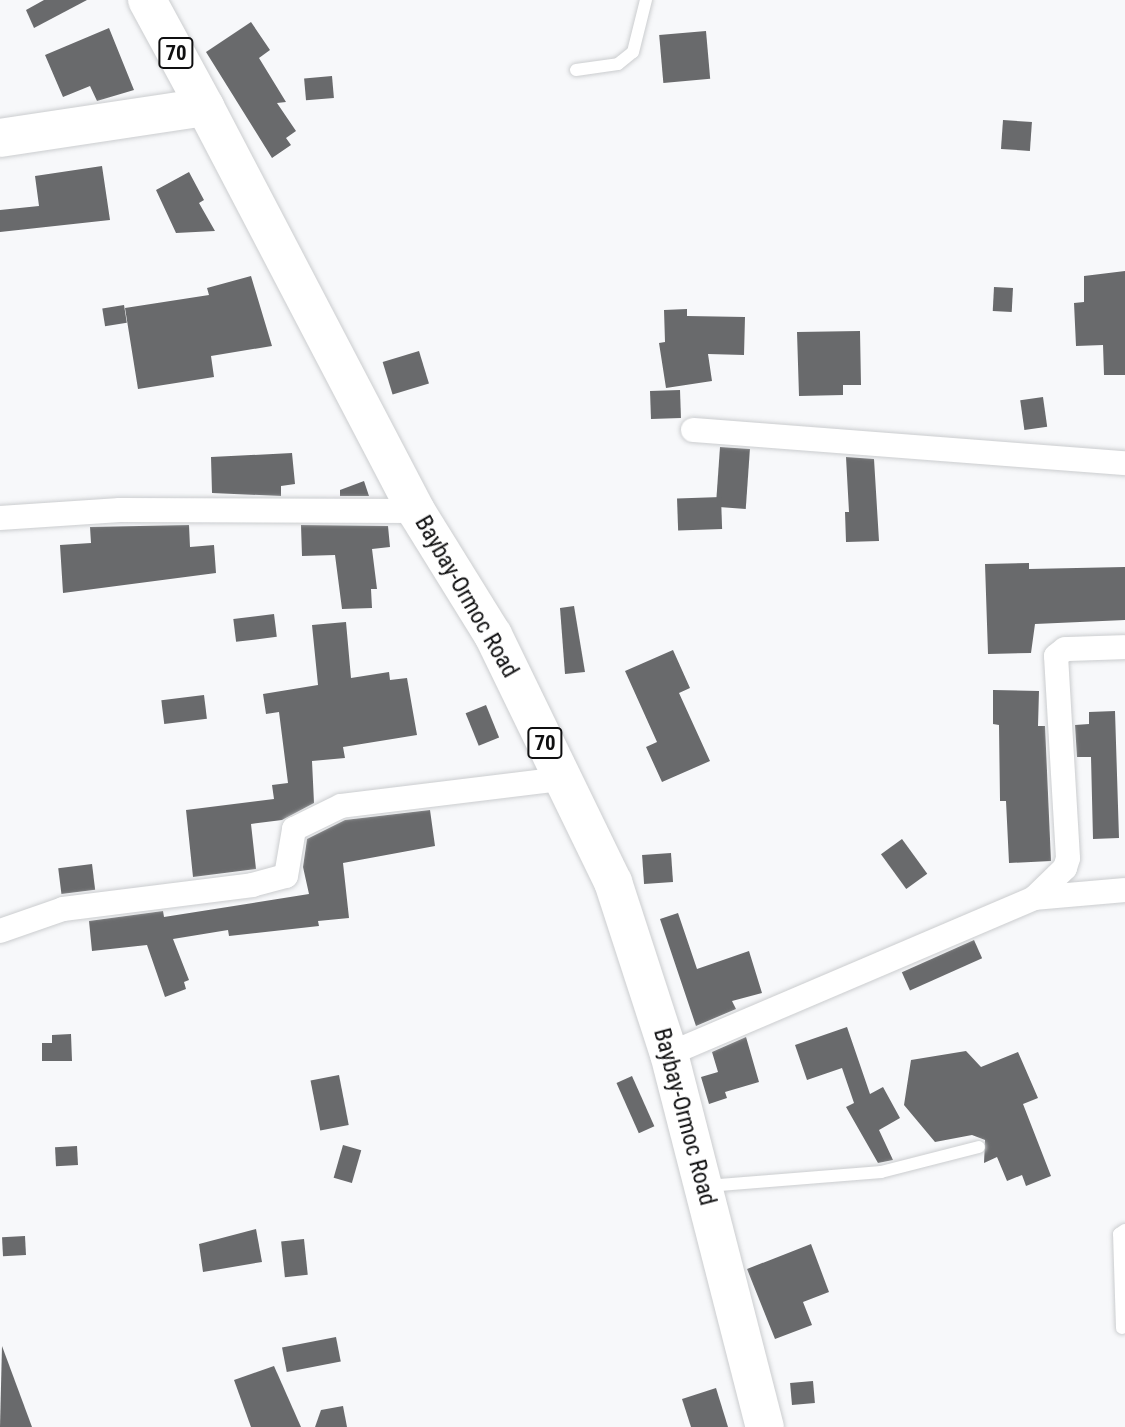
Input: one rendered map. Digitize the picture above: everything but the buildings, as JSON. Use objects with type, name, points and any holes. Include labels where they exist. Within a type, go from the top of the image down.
[{"type":"main road","name":"Baybay-Ormoc Road","points":[[147,0],[416,511],[493,635],[613,882],[669,1054],[765,1427]]},
{"type":"main road","points":[[0,138],[205,107]]},
{"type":"street","points":[[693,430],[1125,463]]},
{"type":"street","points":[[0,518],[120,510],[416,511]]},
{"type":"street","points":[[1034,898],[1065,868],[1068,858],[1056,656],[1065,649],[1125,647]]},
{"type":"street","points":[[0,931],[62,909],[252,885],[286,876],[294,829],[341,806],[562,779]]},
{"type":"street","points":[[669,1054],[1034,898],[1125,890]]},
{"type":"lane","points":[[576,70],[618,64],[633,52],[646,0]]},
{"type":"lane","points":[[704,1187],[881,1172],[979,1146]]},
{"type":"lane","points":[[1122,1328],[1119,1234],[1125,1230]]}]
